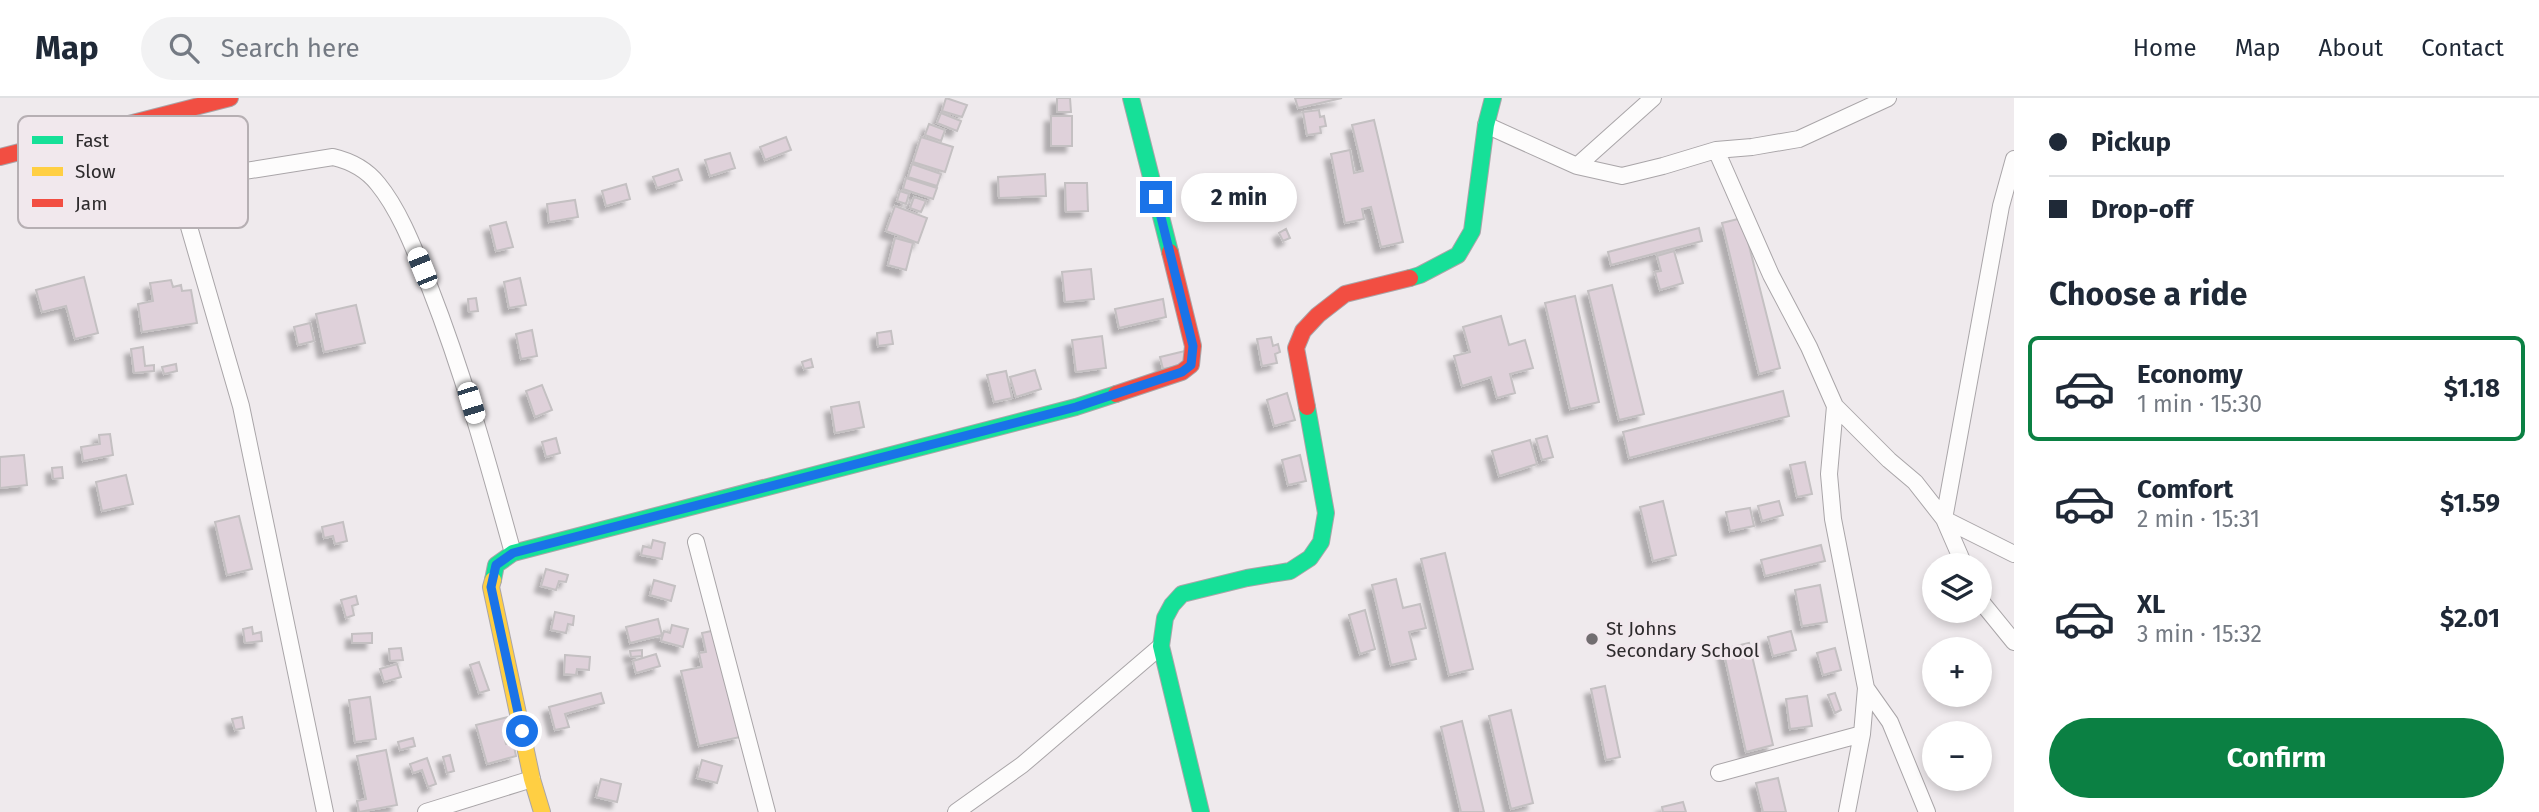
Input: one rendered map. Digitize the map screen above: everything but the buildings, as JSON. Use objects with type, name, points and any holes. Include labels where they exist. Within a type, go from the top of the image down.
[{"type":"street","points":[[159,116],[230,98]]},
{"type":"street","points":[[541,812],[491,587],[496,565],[513,553],[1076,407],[1182,372],[1191,365],[1193,346],[1131,98]]},
{"type":"street","points":[[1201,812],[1161,646],[1165,618],[1182,594],[1247,578],[1290,571],[1310,558],[1321,541],[1326,513],[1296,348],[1303,331],[1345,294],[1420,275],[1458,255],[1472,231],[1486,125],[1493,98]]},
{"type":"street","points":[[1577,166],[1653,98]]},
{"type":"street","points":[[1486,125],[1577,166],[1622,176],[1716,150],[1799,139],[1888,98]]},
{"type":"street","points":[[1716,150],[1770,275],[1809,347],[1835,406],[1915,482],[1944,519],[1959,553]]},
{"type":"street","points":[[0,157],[18,152]]},
{"type":"street","points":[[248,172],[333,158],[360,168],[377,183],[413,247],[456,354],[513,553]]},
{"type":"street","points":[[1944,519],[2001,206],[2014,159]]},
{"type":"street","points":[[189,228],[241,406],[325,812]]},
{"type":"street","points":[[1835,406],[1829,474],[1833,519],[1866,688],[1862,734],[1847,812]]},
{"type":"street","points":[[1944,519],[2014,554]]},
{"type":"street","points":[[696,542],[767,812]]},
{"type":"street","points":[[1992,615],[2014,642]]},
{"type":"street","points":[[956,812],[1022,765],[1161,646]]},
{"type":"street","points":[[1866,688],[1890,722],[1927,812]]},
{"type":"street","points":[[1719,773],[1862,734]]},
{"type":"street","points":[[426,812],[532,779]]},
{"type":"traffic: fast","points":[[1131,98],[1170,252]]},
{"type":"traffic: fast","points":[[1410,278],[1458,255],[1472,231],[1486,125],[1493,98]]},
{"type":"traffic: fast","points":[[493,580],[496,565],[513,553],[1076,407],[1116,394]]},
{"type":"traffic: fast","points":[[1201,812],[1161,646],[1165,618],[1182,594],[1247,578],[1290,571],[1310,558],[1321,542],[1326,513],[1307,407]]},
{"type":"traffic: slow","points":[[493,580],[491,587],[532,779],[542,812]]},
{"type":"traffic: jam","points":[[160,116],[230,98]]},
{"type":"traffic: jam","points":[[0,157],[18,152]]},
{"type":"traffic: jam","points":[[1116,394],[1182,372],[1191,365],[1193,346],[1170,252]]},
{"type":"traffic: jam","points":[[1307,407],[1296,348],[1303,331],[1345,294],[1410,278]]},
{"type":"place","name":"St Johns Secondary School","points":[[1592,639]]},
{"type":"route","points":[[522,731],[491,587],[496,565],[513,553],[1076,407],[1182,372],[1191,365],[1193,346],[1156,197]]}]
